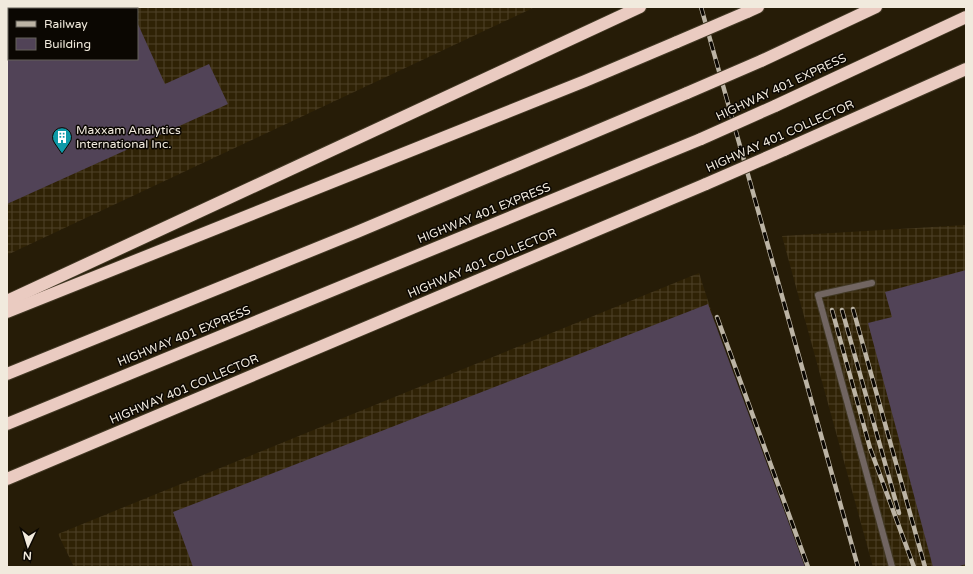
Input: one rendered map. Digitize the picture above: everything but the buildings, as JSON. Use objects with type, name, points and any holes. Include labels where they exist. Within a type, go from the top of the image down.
[{"type":"highway","points":[[7,301],[640,7]]},
{"type":"highway","points":[[7,312],[585,81],[758,7]]},
{"type":"highway","points":[[7,374],[357,232],[687,93],[761,61],[876,7]]},
{"type":"highway","name":"HIGHWAY 401 EXPRESS","points":[[7,424],[701,139],[966,17]]},
{"type":"highway","name":"HIGHWAY 401 COLLECTOR","points":[[7,479],[706,184],[966,69]]},
{"type":"lane","points":[[872,283],[818,295],[892,567]]},
{"type":"shaded area","points":[[7,7],[535,7],[7,255]]},
{"type":"shaded area","points":[[966,225],[966,567],[873,567],[782,236]]},
{"type":"shaded area","points":[[699,273],[794,567],[74,567],[58,534]]},
{"type":"railway","points":[[701,7],[858,567]]},
{"type":"railway","points":[[853,309],[925,567]]},
{"type":"railway","points":[[832,310],[870,448],[914,567]]},
{"type":"railway","points":[[842,310],[899,513]]},
{"type":"railway","points":[[717,317],[808,567]]},
{"type":"place","name":"Maxxam Analytics International Inc.","points":[[62,154]]}]
